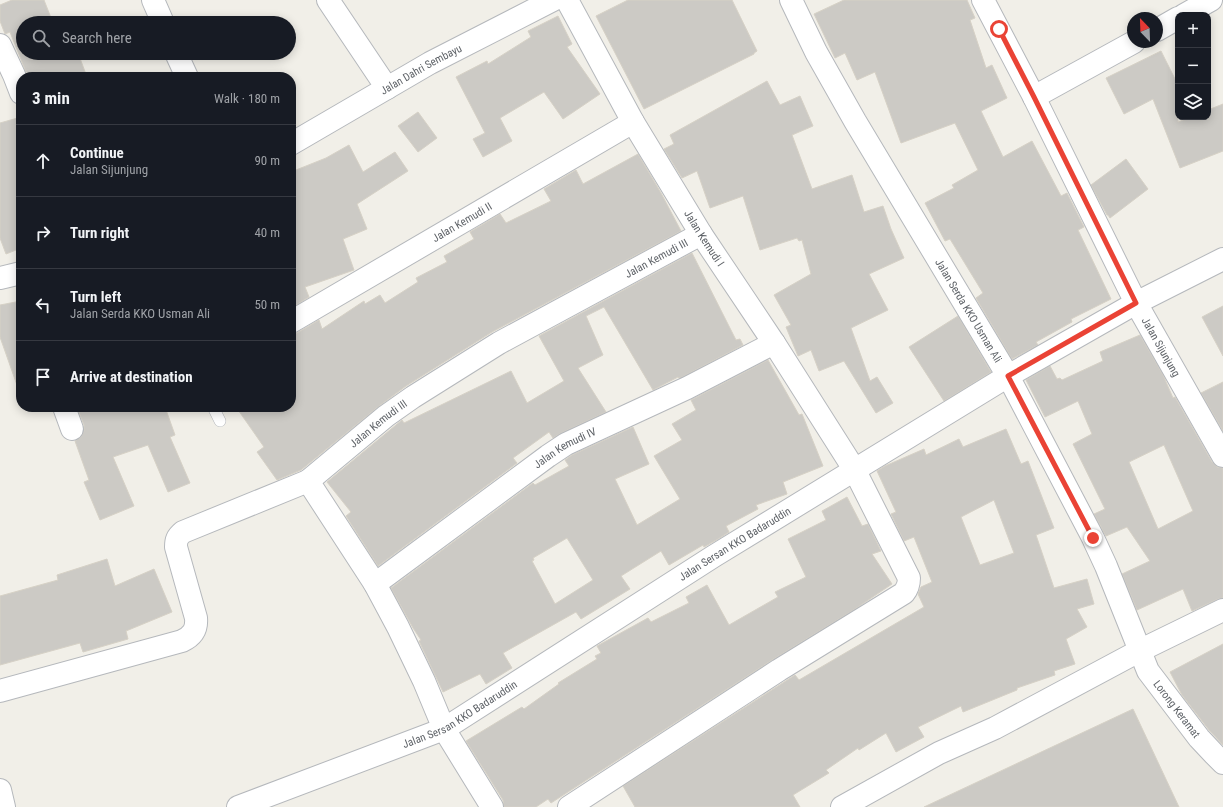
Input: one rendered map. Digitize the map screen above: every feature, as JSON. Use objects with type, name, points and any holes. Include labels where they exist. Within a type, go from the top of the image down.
[{"type":"street","points":[[153,0],[160,16]]},
{"type":"street","points":[[328,0],[387,88]]},
{"type":"street","name":"Jalan Dahri Sembayu","points":[[296,141],[430,63],[553,0]]},
{"type":"street","name":"Jalan Kemudi I","points":[[567,0],[633,122],[701,234],[774,343],[854,469],[909,578],[909,584],[904,593],[778,670],[569,807]]},
{"type":"street","name":"Jalan Serda KKO Usman Ali","points":[[791,0],[816,52],[855,121],[1008,376],[1093,538],[1106,566],[1139,651]]},
{"type":"street","name":"Jalan Sijunjung","points":[[983,0],[1034,97],[1136,303],[1223,456]]},
{"type":"street","points":[[1189,12],[1211,0]]},
{"type":"street","points":[[1163,27],[1175,20]]},
{"type":"street","points":[[0,46],[16,80]]},
{"type":"street","points":[[1034,97],[1127,46]]},
{"type":"street","points":[[179,60],[185,72]]},
{"type":"street","name":"Jalan Kemudi II","points":[[296,319],[633,122]]},
{"type":"street","name":"Jalan Kemudi III","points":[[0,691],[189,638],[197,625],[176,547],[177,538],[179,535],[183,532],[308,481],[386,416],[499,343],[701,234]]},
{"type":"street","name":"Jalan Sersan KKO Badaruddin","points":[[238,807],[274,801],[444,729],[714,556],[854,469],[1008,376],[1136,303],[1223,258]]},
{"type":"street","name":"Jalan Kemudi IV","points":[[375,584],[566,444],[687,388],[774,343]]},
{"type":"street","points":[[66,412],[72,429]]},
{"type":"street","points":[[308,481],[375,584],[424,681],[444,729],[492,807]]},
{"type":"street","points":[[842,807],[938,753],[995,728],[1139,651],[1223,610]]},
{"type":"street","name":"Lorong Keramat","points":[[1139,651],[1148,671],[1161,690],[1199,738],[1223,763]]},
{"type":"street","points":[[0,790],[4,807]]},
{"type":"lane","points":[[216,412],[220,421]]},
{"type":"building","points":[[12,0],[44,0],[50,16],[16,16],[16,47],[10,32],[5,34],[0,21],[0,5]]},
{"type":"building","points":[[628,0],[732,0],[757,51],[754,54],[644,109],[596,16]]},
{"type":"building","points":[[844,0],[967,0],[975,18],[970,20],[986,68],[992,65],[1007,98],[981,111],[1003,157],[1032,141],[1061,196],[1067,193],[1084,227],[1078,230],[1111,299],[1071,319],[1072,322],[1036,342],[1038,345],[1012,359],[976,298],[983,293],[950,239],[945,241],[925,203],[954,188],[952,185],[978,170],[955,123],[901,143],[875,72],[857,80],[845,53],[835,58],[814,14]]},
{"type":"building","points":[[558,16],[572,44],[567,47],[600,94],[563,119],[544,92],[500,118],[512,141],[483,157],[473,139],[485,133],[456,77],[487,61],[488,64],[531,37],[528,31]]},
{"type":"building","points":[[1161,51],[1175,79],[1175,120],[1178,120],[1178,122],[1183,120],[1211,120],[1211,109],[1223,104],[1223,151],[1180,168],[1153,99],[1124,114],[1106,78]]},
{"type":"building","points":[[21,60],[81,60],[85,72],[26,72]]},
{"type":"building","points":[[767,81],[780,105],[800,96],[813,126],[792,135],[812,189],[852,175],[864,212],[883,206],[904,258],[869,274],[888,310],[851,328],[870,381],[877,377],[893,403],[876,413],[844,361],[819,371],[811,350],[798,356],[786,327],[791,325],[774,295],[811,274],[802,240],[799,241],[797,238],[760,250],[743,196],[710,208],[697,171],[682,178],[664,149],[674,144],[670,135]]},
{"type":"building","points":[[418,112],[437,138],[418,152],[398,126]]},
{"type":"building","points":[[16,118],[16,250],[6,254],[0,238],[0,123]]},
{"type":"building","points":[[349,145],[363,172],[395,152],[408,171],[357,204],[367,229],[343,239],[354,270],[305,287],[309,297],[296,305],[296,170],[326,158]]},
{"type":"building","points":[[638,154],[681,231],[492,332],[406,386],[379,406],[301,470],[277,480],[257,452],[264,447],[240,412],[296,412],[296,333],[319,320],[322,329],[364,301],[365,304],[380,295],[385,303],[418,282],[416,278],[447,262],[444,256],[474,239],[470,232],[500,214],[506,223],[551,201],[544,189],[576,170],[583,184]]},
{"type":"building","points":[[1126,159],[1148,189],[1110,218],[1091,185]]},
{"type":"building","points":[[692,253],[736,340],[740,339],[743,345],[682,377],[678,377],[653,390],[604,307],[586,316],[603,355],[578,368],[606,412],[553,438],[549,432],[513,458],[517,463],[378,566],[346,516],[351,512],[327,482],[402,420],[404,423],[511,371],[527,403],[564,381],[539,336]]},
{"type":"building","points":[[16,302],[16,382],[0,337],[0,305]]},
{"type":"building","points":[[1223,306],[1223,356],[1202,317]]},
{"type":"building","points":[[958,316],[991,372],[944,401],[909,347]]},
{"type":"building","points":[[1140,335],[1163,375],[1173,398],[1175,397],[1212,462],[1217,467],[1223,468],[1223,598],[1192,611],[1183,589],[1137,610],[1122,574],[1150,561],[1127,527],[1106,536],[1094,514],[1105,509],[1073,444],[1092,434],[1078,401],[1045,417],[1026,380],[1050,366],[1057,379],[1060,378],[1062,380],[1103,361],[1100,352]],"holes":[[[1164,445],[1193,511],[1158,529],[1129,462]]]},
{"type":"building","points":[[768,360],[799,415],[802,414],[823,466],[783,482],[787,494],[756,505],[758,509],[726,526],[729,532],[704,547],[703,545],[669,565],[661,551],[621,576],[630,589],[581,619],[576,612],[503,653],[512,668],[486,684],[480,674],[443,692],[419,641],[421,640],[391,588],[533,483],[535,485],[569,466],[565,460],[572,455],[633,427],[649,464],[615,479],[637,525],[680,499],[654,456],[682,440],[672,424],[696,410],[691,400]],"holes":[[[567,538],[593,580],[555,604],[532,561],[534,560],[533,558]]]},
{"type":"building","points":[[1223,382],[1223,431],[1201,393]]},
{"type":"building","points":[[79,412],[167,412],[175,435],[170,437],[190,483],[168,492],[148,445],[113,457],[134,506],[100,520],[84,482],[89,480],[75,441],[81,437],[84,431],[84,425]]},
{"type":"building","points":[[1006,429],[1021,464],[1028,461],[1054,528],[1036,535],[1054,588],[1087,579],[1094,604],[1077,609],[1087,627],[1066,639],[1075,664],[1054,671],[1055,675],[1017,688],[1017,690],[963,712],[961,706],[918,727],[924,737],[896,752],[886,733],[859,750],[858,748],[826,770],[829,773],[793,795],[800,807],[635,807],[623,786],[795,675],[799,680],[924,607],[918,594],[921,587],[932,582],[914,537],[904,541],[891,514],[896,512],[877,471],[924,449],[926,455],[959,439],[963,447]],"holes":[[[994,500],[1014,553],[980,565],[961,517]]]},
{"type":"building","points":[[847,497],[862,526],[868,524],[881,551],[872,554],[892,584],[551,803],[548,799],[536,807],[504,807],[503,800],[466,741],[522,707],[524,709],[559,684],[558,683],[597,659],[595,656],[601,653],[597,646],[648,618],[651,622],[689,603],[686,597],[707,585],[729,625],[778,597],[775,592],[806,577],[788,539],[826,520],[822,511]]},
{"type":"building","points":[[107,559],[115,586],[154,569],[172,612],[126,631],[128,639],[83,652],[80,643],[0,665],[0,596],[58,580],[57,575]]},
{"type":"building","points":[[1223,644],[1223,745],[1209,730],[1182,695],[1170,672]]},
{"type":"building","points":[[1133,709],[1179,807],[924,807]]},
{"type":"route","points":[[999,29],[1136,303],[1008,376],[1093,538]]}]
